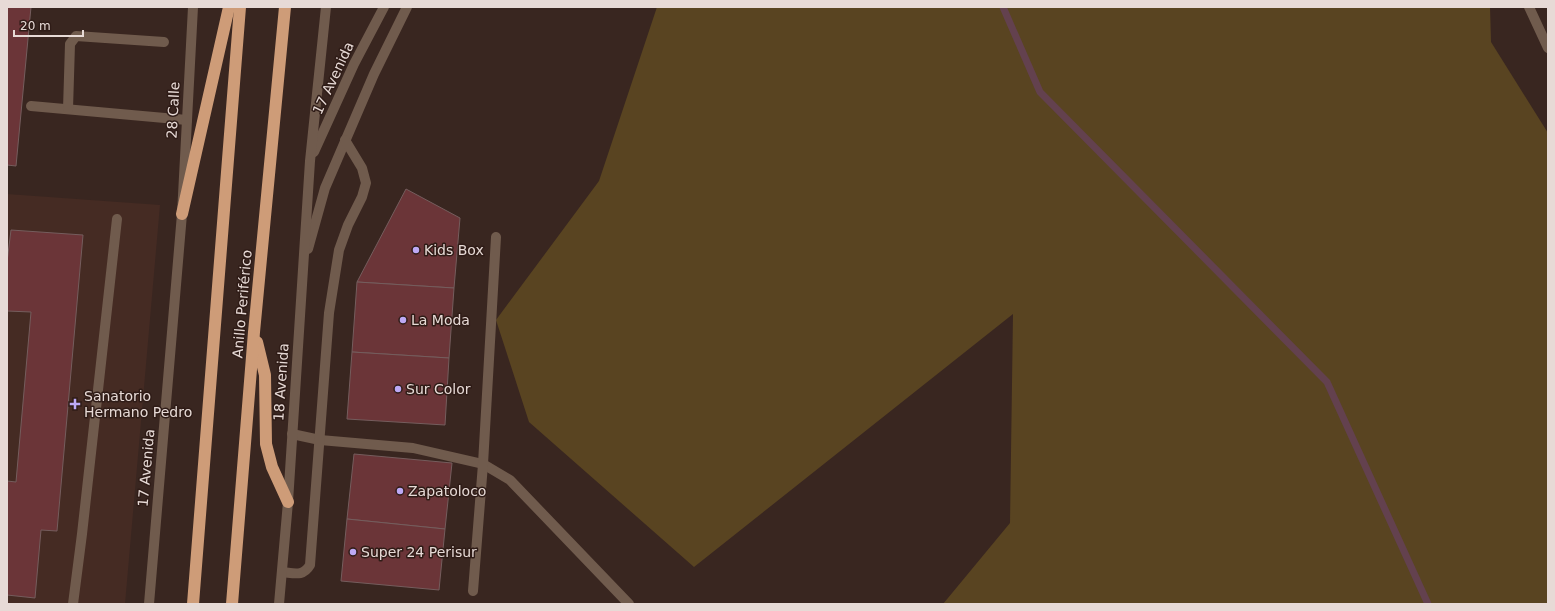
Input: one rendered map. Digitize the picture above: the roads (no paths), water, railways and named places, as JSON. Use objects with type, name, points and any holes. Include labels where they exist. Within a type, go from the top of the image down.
[{"type":"highway","points":[[182,214],[229,7]]},
{"type":"highway","name":"Anillo Periférico","points":[[193,604],[240,7]]},
{"type":"highway","name":"Anillo Periférico","points":[[232,604],[254,332],[285,7]]},
{"type":"highway","points":[[254,332],[265,375],[266,444],[272,467],[288,502]]},
{"type":"street","name":"28 Calle","points":[[182,214],[193,7]]},
{"type":"street","points":[[310,161],[326,7]]},
{"type":"street","name":"17 Avenida","points":[[310,161],[354,64],[384,7]]},
{"type":"street","points":[[303,270],[326,188],[374,74],[407,7]]},
{"type":"street","points":[[1529,7],[1548,48]]},
{"type":"street","points":[[68,109],[70,44],[76,36],[164,42]]},
{"type":"street","points":[[31,106],[187,120]]},
{"type":"street","points":[[282,572],[299,574],[306,571],[310,565],[329,313],[339,250],[348,225],[362,197],[366,183],[362,168],[345,140]]},
{"type":"street","name":"18 Avenida","points":[[279,604],[288,502],[310,161]]},
{"type":"street","name":"17 Avenida","points":[[149,604],[182,214]]},
{"type":"street","points":[[73,604],[117,219]]},
{"type":"street","points":[[473,591],[483,464],[496,237]]},
{"type":"street","points":[[292,434],[320,440],[413,448],[483,464],[510,480],[628,604]]},
{"type":"waterway","points":[[1003,7],[1040,92],[1327,382],[1428,604]]},
{"type":"place","name":"Kids Box","points":[[416,250]]},
{"type":"place","name":"La Moda","points":[[403,320]]},
{"type":"place","name":"Sur Color","points":[[398,389]]},
{"type":"place","name":"Sanatorio Hermano Pedro","points":[[75,404]]},
{"type":"place","name":"Zapatoloco","points":[[400,491]]},
{"type":"place","name":"Super 24 Perisur","points":[[353,552]]}]
